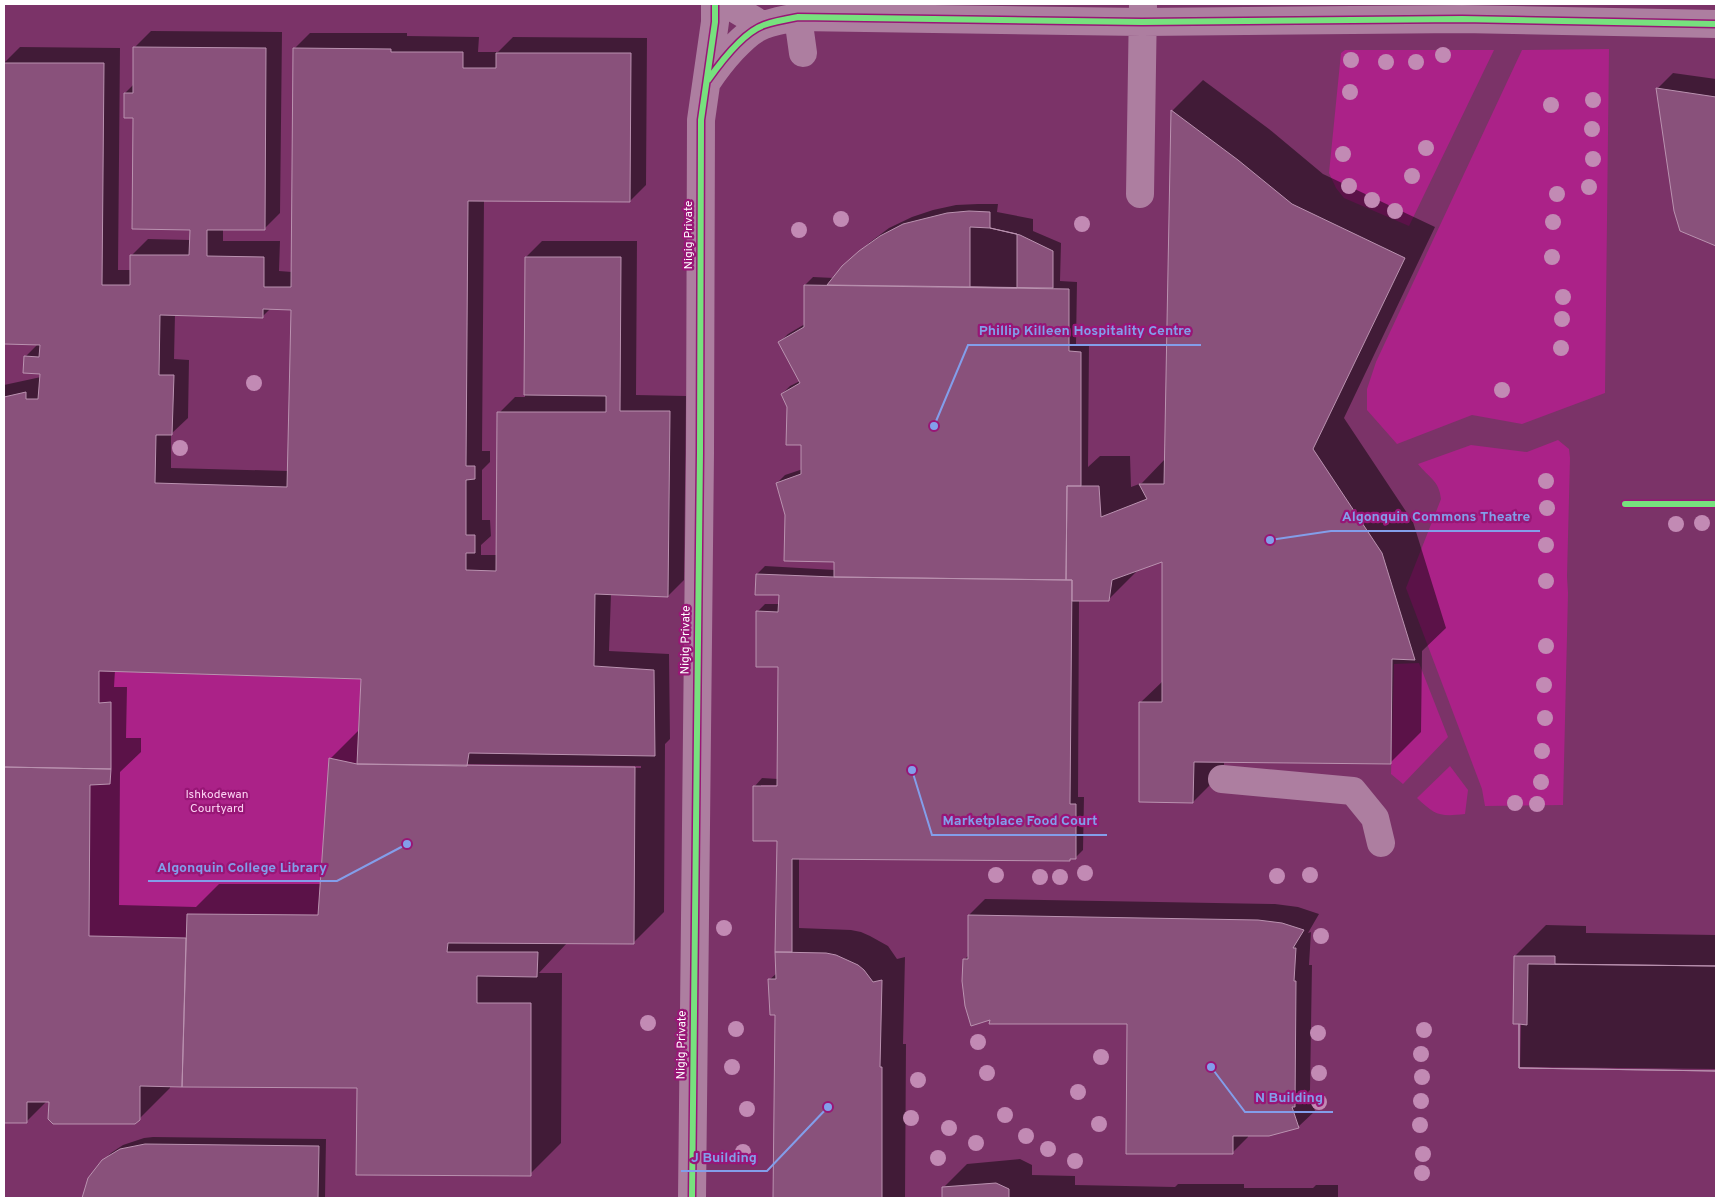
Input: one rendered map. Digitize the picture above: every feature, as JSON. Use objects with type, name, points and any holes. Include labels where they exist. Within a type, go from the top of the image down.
[{"type":"street","name":"Nigig Private","points":[[692,1198],[700,463],[700,120],[716,22],[715,4]]},
{"type":"street","points":[[727,4],[762,25],[791,10],[1142,13],[1716,24]]},
{"type":"street","points":[[791,10],[803,53]]},
{"type":"street","points":[[1140,194],[1142,13]]},
{"type":"street","name":"Nigig Private","points":[[706,83],[722,60],[762,25]]},
{"type":"street","points":[[1222,779],[1353,791],[1375,818],[1381,843]]},
{"type":"green space","points":[[1609,49],[1605,393],[1522,424],[1472,415],[1397,444],[1367,410],[1367,389],[1376,362],[1522,50]]},
{"type":"green space","points":[[1345,50],[1494,50],[1409,226],[1344,198],[1336,188],[1329,173],[1341,53]]},
{"type":"green space","points":[[1558,440],[1569,449],[1570,458],[1563,805],[1485,806],[1482,789],[1406,588],[1441,499],[1436,483],[1418,464],[1471,445],[1527,452]]},
{"type":"green space","points":[[1419,663],[1448,737],[1403,784],[1391,774],[1394,664]]},
{"type":"green space","name":"Ishkodewan Courtyard","points":[[99,671],[361,679],[357,764],[329,759],[318,915],[187,914],[186,938],[89,936],[90,785],[110,784],[111,703],[99,703]]},
{"type":"green space","points":[[1450,766],[1468,790],[1465,814],[1438,814],[1417,798]]},
{"type":"building","points":[[133,47],[266,48],[265,230],[207,230],[207,256],[264,257],[264,287],[291,287],[293,48],[391,49],[391,52],[463,52],[463,68],[496,68],[496,53],[631,53],[630,202],[468,201],[466,466],[475,466],[475,479],[466,480],[466,535],[475,535],[475,553],[466,553],[466,570],[496,571],[497,412],[606,412],[606,396],[524,395],[525,257],[621,257],[620,411],[670,411],[668,597],[595,594],[594,666],[654,670],[655,756],[469,753],[467,766],[357,764],[361,679],[99,671],[99,703],[111,702],[111,769],[4,767],[4,397],[26,392],[26,399],[38,399],[40,374],[23,373],[24,356],[39,357],[40,345],[4,344],[4,63],[104,63],[102,285],[130,285],[130,255],[189,255],[190,230],[132,229],[133,118],[124,118],[124,93],[133,93]],"holes":[[[263,309],[291,310],[287,487],[155,483],[156,435],[172,435],[174,375],[159,375],[160,315],[263,318]]]},
{"type":"building","points":[[1656,88],[1716,97],[1716,246],[1680,231],[1674,211]]},
{"type":"building","points":[[1171,110],[1238,160],[1292,204],[1405,258],[1313,449],[1382,553],[1415,660],[1392,659],[1391,764],[1194,762],[1193,803],[1139,802],[1139,702],[1162,702],[1162,562],[1112,580],[1109,601],[1072,601],[1072,580],[1066,580],[1067,486],[1099,486],[1101,517],[1147,499],[1139,484],[1164,484]]},
{"type":"building","points":[[990,212],[990,228],[1020,235],[1053,251],[1053,288],[827,285],[842,266],[859,251],[880,236],[903,224],[947,213]]},
{"type":"building","points":[[970,227],[990,228],[1017,234],[1017,288],[970,287]]},
{"type":"building","points":[[804,285],[1069,289],[1069,351],[1081,352],[1081,486],[1067,486],[1066,580],[834,577],[834,562],[784,561],[785,515],[776,483],[801,474],[801,445],[786,445],[787,407],[781,394],[800,383],[778,342],[804,327]]},
{"type":"building","points":[[756,574],[834,577],[1072,580],[1070,804],[1076,804],[1076,859],[1070,859],[1070,861],[792,859],[792,952],[775,952],[777,841],[753,841],[753,786],[777,786],[778,667],[756,667],[756,611],[778,612],[779,595],[755,595]]},
{"type":"building","points":[[329,758],[357,764],[635,767],[634,944],[448,943],[447,952],[538,952],[537,977],[477,976],[477,1003],[531,1003],[531,1176],[356,1175],[357,1088],[182,1087],[187,914],[318,915]]},
{"type":"building","points":[[4,767],[111,769],[110,784],[90,785],[89,936],[186,938],[182,1087],[140,1086],[140,1120],[135,1124],[53,1124],[48,1119],[49,1102],[27,1102],[27,1123],[4,1123]]},
{"type":"building","points":[[968,915],[1258,920],[1282,923],[1304,930],[1293,948],[1296,948],[1294,981],[1296,981],[1295,1107],[1292,1107],[1299,1128],[1269,1136],[1233,1136],[1233,1154],[1126,1154],[1127,1024],[989,1024],[990,1020],[971,1026],[965,1006],[962,981],[963,959],[968,959]]},
{"type":"building","points":[[775,952],[826,953],[836,955],[858,965],[873,982],[882,980],[880,1067],[882,1067],[882,1198],[773,1198],[775,1015],[770,1015],[768,979],[776,979]]},
{"type":"building","points":[[1514,956],[1555,956],[1555,964],[1716,966],[1716,1071],[1519,1068],[1519,1024],[1513,1024]]},
{"type":"building","points":[[1528,964],[1716,966],[1716,1071],[1519,1068],[1519,1024],[1527,1025]]},
{"type":"building","points":[[145,1144],[319,1146],[318,1198],[82,1198],[88,1178],[102,1160],[120,1149]]},
{"type":"building","points":[[996,1183],[1009,1189],[1009,1198],[942,1198],[942,1187]]},
{"type":"cycle path","points":[[692,1198],[700,453],[701,120],[715,22],[715,4]]},
{"type":"cycle path","points":[[708,80],[741,41],[756,29],[777,21],[798,17],[1142,22],[1462,19],[1716,24]]},
{"type":"cycle path","points":[[1625,504],[1716,504]]},
{"type":"place","name":"Phillip Killeen Hospitality Centre","points":[[934,426]]},
{"type":"place","name":"Algonquin Commons Theatre","points":[[1270,540]]},
{"type":"place","name":"Marketplace Food Court","points":[[912,770]]},
{"type":"place","name":"Algonquin College Library","points":[[407,844]]},
{"type":"place","name":"N Building","points":[[1211,1067]]},
{"type":"place","name":"J Building","points":[[828,1107]]}]
